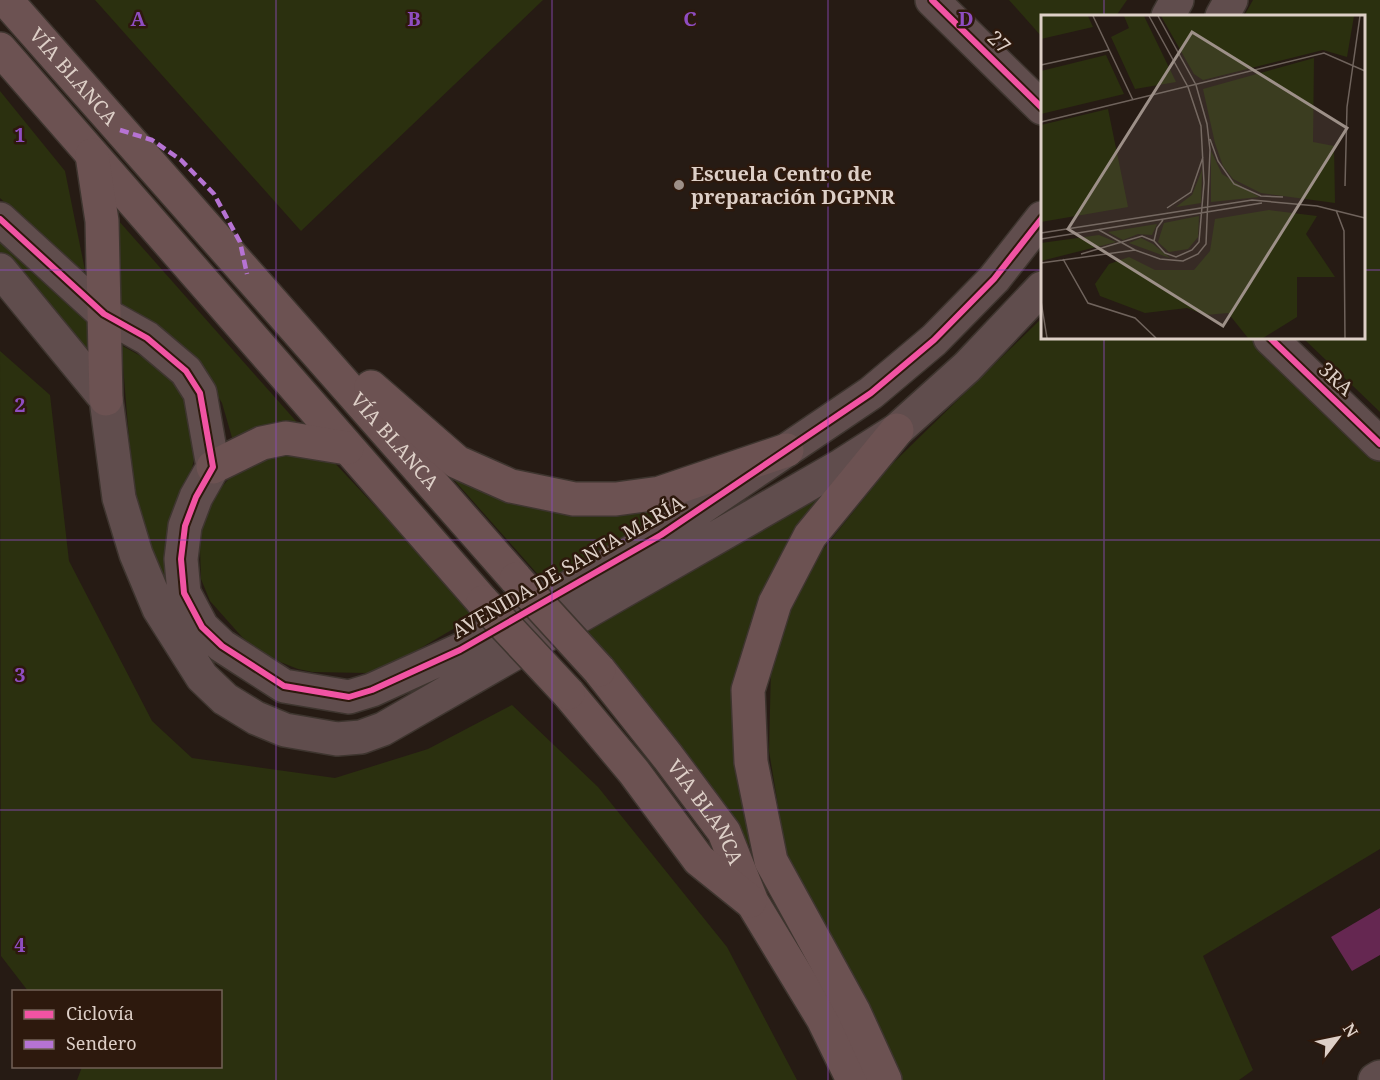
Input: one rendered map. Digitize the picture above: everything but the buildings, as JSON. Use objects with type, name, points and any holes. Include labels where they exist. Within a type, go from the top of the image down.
[{"type":"highway","name":"VÍA BLANCA","points":[[6,0],[598,670],[724,832],[752,902],[822,1019],[853,1080]]},
{"type":"highway","name":"VÍA BLANCA","points":[[0,49],[347,448],[483,602],[568,693],[634,772],[699,860],[752,902]]},
{"type":"highway","points":[[92,155],[102,221],[106,399]]},
{"type":"highway","points":[[266,296],[457,462],[511,486],[574,499],[616,499],[660,493],[788,450]]},
{"type":"highway","points":[[885,1080],[854,1012],[771,861],[751,762],[748,690],[775,603],[810,536],[897,430]]},
{"type":"highway","points":[[213,467],[262,443],[286,438],[347,448]]},
{"type":"street","name":"27","points":[[932,0],[1041,107]]},
{"type":"street","points":[[1169,15],[1177,0]]},
{"type":"street","points":[[1223,15],[1232,0]]},
{"type":"street","points":[[0,219],[104,314],[147,338],[186,371],[200,393],[213,467]]},
{"type":"street","name":"AVENIDA DE SANTA MARÍA","points":[[213,467],[196,497],[185,526],[181,560],[184,593],[192,612],[202,627],[222,646],[284,686],[349,697],[404,677],[460,650],[661,535],[871,393],[934,340],[994,279],[1041,219]]},
{"type":"street","points":[[0,270],[106,399],[119,498],[136,554],[159,609],[178,644],[202,676],[225,699],[256,718],[285,730],[337,739],[361,737],[383,729],[842,465],[897,430],[966,367],[1041,289]]},
{"type":"street","name":"3RA","points":[[1271,339],[1380,444]]},
{"type":"street","points":[[1375,1080],[1380,1077]]},
{"type":"green space","points":[[95,0],[543,0],[301,231]]},
{"type":"green space","points":[[1009,0],[1127,0],[1117,15],[1041,15],[1041,36]]},
{"type":"green space","points":[[1253,0],[1380,0],[1380,412],[1304,339],[1365,339],[1365,15],[1245,15]]},
{"type":"green space","points":[[0,91],[65,171],[87,280],[0,198]]},
{"type":"green space","points":[[110,211],[303,429],[233,441],[222,403],[207,378],[120,307]]},
{"type":"green space","points":[[0,236],[92,325],[93,369],[0,258]]},
{"type":"green space","points":[[1041,319],[1041,339],[1252,339],[1380,459],[1380,849],[1203,956],[1253,1070],[1239,1080],[902,1080],[786,854],[769,751],[771,667],[801,577],[890,466]]},
{"type":"green space","points":[[121,345],[155,364],[174,381],[184,396],[196,451],[192,468],[175,506],[176,601],[157,569],[141,519],[132,460]]},
{"type":"green space","points":[[0,351],[50,395],[69,561],[152,721],[192,758],[335,778],[428,749],[512,705],[598,787],[727,947],[797,1080],[77,1080],[82,1068],[222,1068],[222,990],[27,990],[1,956]]},
{"type":"green space","points":[[290,447],[331,459],[477,615],[385,669],[367,673],[312,672],[298,669],[265,656],[242,637],[210,601],[201,579],[200,549],[203,522],[219,490],[233,474]]},
{"type":"green space","points":[[842,471],[794,531],[762,596],[754,853],[715,794],[673,738],[583,630]]},
{"type":"green space","points":[[447,472],[477,488],[709,489],[548,586]]},
{"type":"shaded area","points":[[1380,908],[1380,955],[1352,971],[1331,937]]},
{"type":"marked path","points":[[120,130],[152,140],[181,160],[214,194],[240,242],[247,274]]},
{"type":"cycle path","points":[[932,0],[1041,107]]},
{"type":"cycle path","points":[[0,219],[104,314],[147,338],[186,371],[200,393],[213,467],[196,497],[185,526],[181,559],[184,593],[202,627],[222,646],[284,686],[349,697],[372,690],[460,650],[661,535],[871,393],[934,340],[994,279],[1041,219]]},
{"type":"cycle path","points":[[1271,339],[1380,444]]},
{"type":"place","name":"Escuela Centro de preparación DGPNR","points":[[679,185]]}]
